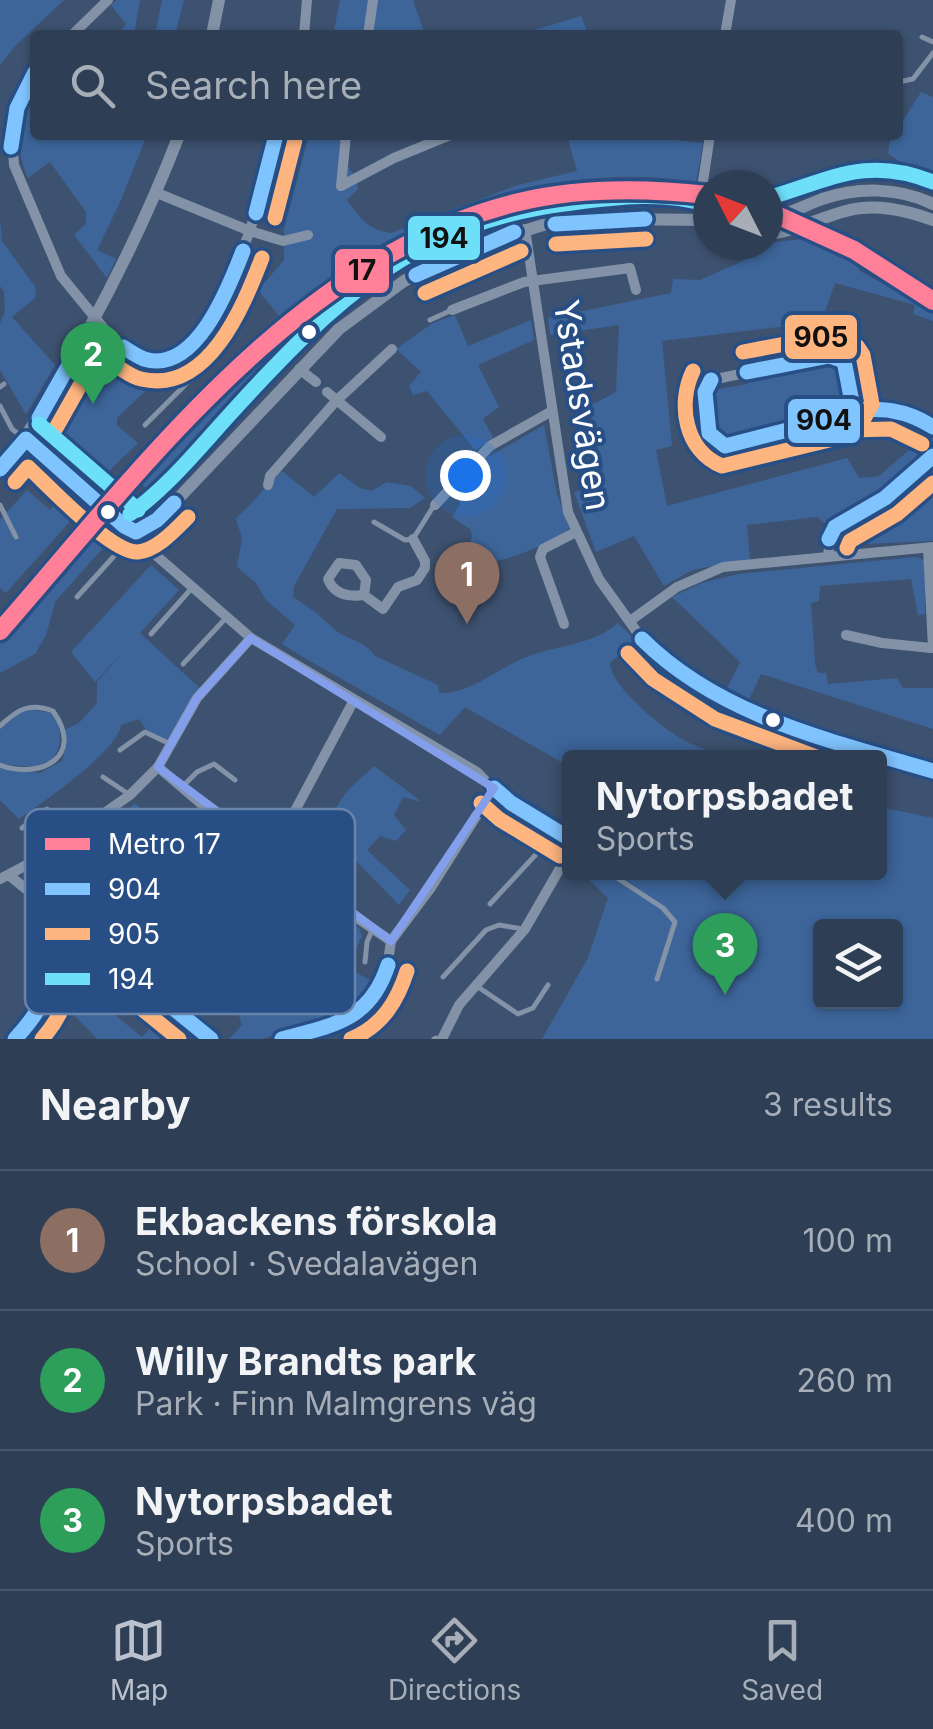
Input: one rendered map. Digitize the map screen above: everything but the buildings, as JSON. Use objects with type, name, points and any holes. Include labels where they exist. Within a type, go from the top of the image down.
[{"type":"street","points":[[77,30],[108,0]]},
{"type":"street","points":[[213,30],[218,0]]},
{"type":"street","points":[[304,30],[307,0]]},
{"type":"street","points":[[369,30],[374,0]]},
{"type":"street","points":[[726,30],[731,0]]},
{"type":"street","points":[[30,79],[12,123],[14,165],[61,276],[95,318],[136,357],[164,360],[192,346],[220,306],[250,231],[275,140]]},
{"type":"street","points":[[0,469],[26,440],[95,318],[157,194],[177,140]]},
{"type":"street","points":[[346,140],[341,186],[438,140]]},
{"type":"street","points":[[708,170],[710,140]]},
{"type":"street","points":[[783,214],[846,192],[896,191],[933,204]]},
{"type":"street","points":[[157,194],[282,241],[308,235]]},
{"type":"street","points":[[783,232],[848,210],[872,207],[933,220]]},
{"type":"street","points":[[139,531],[167,509],[339,329],[385,292],[474,247],[525,229],[609,219],[693,223]]},
{"type":"street","name":"Ystadsvägen","points":[[525,229],[565,500],[599,579],[666,663],[724,701],[862,750]]},
{"type":"street","points":[[452,310],[535,280],[630,268],[636,290]]},
{"type":"street","points":[[268,485],[270,476],[332,397],[392,349]]},
{"type":"street","points":[[850,410],[844,361],[829,356],[711,380],[705,392],[708,433],[725,446],[843,416],[850,410],[895,407],[933,427]]},
{"type":"street","points":[[299,369],[316,382]]},
{"type":"street","points":[[332,397],[381,437]]},
{"type":"street","points":[[435,505],[490,446],[552,411]]},
{"type":"street","points":[[26,440],[124,526],[139,531],[151,551],[251,638],[477,772],[500,796],[562,834]]},
{"type":"street","points":[[828,557],[829,538],[835,528],[885,498],[933,456]]},
{"type":"street","name":"Ystadsvägen","points":[[564,624],[540,557],[544,548],[576,532]]},
{"type":"street","points":[[364,595],[383,609],[398,586],[421,576],[424,561],[413,539]]},
{"type":"street","points":[[630,621],[669,591],[708,571],[746,564],[930,548],[932,648],[882,643],[846,634]]},
{"type":"street","points":[[111,809],[158,767],[197,698],[251,638]]},
{"type":"street","points":[[296,809],[354,700]]},
{"type":"street","name":"Ystadsvägen","points":[[887,757],[933,771]]},
{"type":"street","points":[[158,767],[209,809]]},
{"type":"street","points":[[282,1039],[364,1012],[380,991],[390,941],[466,835],[494,788]]},
{"type":"street","points":[[438,1039],[475,985],[525,929],[562,867]]},
{"type":"street","points":[[355,916],[390,941]]},
{"type":"street","points":[[15,1039],[38,1014]]},
{"type":"street","points":[[180,1014],[211,1039]]},
{"type":"lane","points":[[922,37],[933,42]]},
{"type":"lane","points":[[903,81],[912,79],[933,53]]},
{"type":"lane","points":[[430,320],[452,310]]},
{"type":"lane","points":[[144,425],[200,370],[192,346]]},
{"type":"lane","points":[[0,406],[12,429],[26,440]]},
{"type":"lane","points":[[4,414],[15,406]]},
{"type":"lane","points":[[128,492],[145,505],[158,502],[167,509]]},
{"type":"lane","points":[[0,504],[16,536]]},
{"type":"lane","points":[[374,522],[405,540],[413,539],[435,505]]},
{"type":"lane","points":[[77,597],[139,531]]},
{"type":"lane","points":[[151,634],[193,587]]},
{"type":"lane","points":[[184,664],[226,618]]},
{"type":"lane","points":[[0,726],[21,709],[39,706],[53,711],[63,734],[62,752],[53,764],[36,770],[0,765]]},
{"type":"lane","points":[[120,750],[145,732],[170,744]]},
{"type":"lane","points":[[182,787],[214,764],[235,780]]},
{"type":"lane","points":[[102,777],[130,795]]},
{"type":"lane","points":[[528,841],[562,864]]},
{"type":"lane","points":[[490,904],[541,849]]},
{"type":"lane","points":[[620,880],[663,908],[674,922],[657,979]]},
{"type":"lane","points":[[443,976],[486,930],[499,925],[525,929]]},
{"type":"lane","points":[[365,962],[366,942],[373,928]]},
{"type":"lane","points":[[475,985],[518,1014],[532,1008],[548,985]]},
{"type":"highlighted area","points":[[251,638],[494,788],[391,941],[158,767],[197,698]]},
{"type":"shaded area","points":[[0,0],[64,0],[30,30],[0,65]]},
{"type":"shaded area","points":[[117,0],[140,0],[135,30],[122,30],[126,24],[111,5]]},
{"type":"shaded area","points":[[162,0],[184,0],[176,30],[156,30]]},
{"type":"shaded area","points":[[340,0],[413,0],[423,30],[334,30]]},
{"type":"shaded area","points":[[581,16],[587,30],[534,30]]},
{"type":"shaded area","points":[[921,92],[933,97],[933,182],[888,154],[890,141],[903,140],[903,121]]},
{"type":"shaded area","points":[[29,93],[30,140],[145,140],[97,250],[116,259],[107,278],[74,235],[86,224],[86,212],[50,162],[28,178],[19,129]]},
{"type":"shaded area","points":[[308,140],[349,140],[347,166],[356,177],[358,189],[347,200],[365,222],[391,233],[518,185],[577,171],[568,140],[703,143],[693,182],[638,177],[581,179],[527,189],[474,205],[374,253],[279,316],[258,290],[284,260],[284,229]]},
{"type":"shaded area","points":[[687,196],[685,204],[678,208],[581,211],[533,219],[441,247],[399,268],[358,295],[321,328],[157,498],[138,481],[294,328],[386,260],[463,225],[504,212],[587,198]]},
{"type":"shaded area","points":[[0,221],[2,241],[36,288],[35,298],[12,317],[55,365],[26,414],[0,370],[0,323],[5,312],[0,286]]},
{"type":"shaded area","points":[[821,237],[853,256],[860,271],[933,312],[933,321],[913,314],[915,305],[835,283],[821,322],[662,341],[672,446],[656,450],[667,506],[847,458],[859,478],[879,476],[929,433],[933,447],[882,493],[830,527],[817,517],[747,525],[750,559],[692,570],[664,586],[634,536],[596,552],[574,492],[605,485],[590,406],[616,392],[619,325],[550,335],[548,318],[671,293],[673,279],[700,280],[743,260],[783,260],[783,241]]},
{"type":"shaded area","points":[[455,315],[468,346],[531,320],[534,340],[478,365],[499,407],[483,419],[494,439],[475,450],[427,391],[413,395],[409,386],[421,372],[396,349],[433,323]]},
{"type":"shaded area","points":[[97,330],[126,357],[164,366],[161,376],[117,418],[117,425],[138,443],[97,483],[41,434]]},
{"type":"shaded area","points":[[827,362],[836,364],[842,386],[842,407],[835,412],[724,439],[712,432],[709,393],[713,390],[748,384],[748,377]]},
{"type":"shaded area","points":[[544,425],[557,494],[570,528],[516,556],[484,563],[457,563],[472,538],[471,530],[452,517],[460,504],[457,488],[474,487],[482,477],[485,459]]},
{"type":"shaded area","points":[[933,466],[933,541],[843,545],[839,539],[843,530],[890,504]]},
{"type":"shaded area","points":[[282,471],[314,497],[339,473],[360,488],[372,491],[387,482],[411,486],[425,498],[410,508],[337,509],[294,586],[293,597],[375,656],[438,685],[439,693],[472,686],[524,658],[585,641],[618,623],[636,641],[610,663],[619,684],[665,728],[707,750],[562,750],[562,762],[465,707],[440,735],[282,644],[295,625],[237,567],[242,538],[236,519]]},
{"type":"shaded area","points":[[27,490],[50,510],[68,491],[76,498],[69,509],[74,517],[6,593],[0,588],[0,520]]},
{"type":"shaded area","points":[[100,524],[117,532],[55,602],[46,635],[35,654],[0,673],[0,641]]},
{"type":"shaded area","points":[[915,557],[925,560],[925,614],[918,615],[911,579],[820,586],[819,601],[811,603],[815,664],[818,673],[826,673],[828,684],[897,678],[903,688],[933,688],[933,729],[761,674],[747,704],[725,692],[740,662],[672,597],[701,583],[738,574]]},
{"type":"shaded area","points":[[151,565],[179,590],[140,633],[203,691],[170,745],[146,729],[139,719],[121,725],[107,749],[93,762],[33,809],[25,809],[19,819],[0,800],[0,767],[40,773],[62,761],[64,730],[79,723],[97,703],[97,682],[124,651],[95,682],[71,652]]},
{"type":"shaded area","points":[[28,709],[52,713],[56,719],[60,737],[55,755],[52,761],[33,767],[3,764],[0,728]]},
{"type":"shaded area","points":[[374,766],[422,802],[403,797],[394,815],[406,830],[396,841],[380,836],[367,850],[410,890],[399,905],[355,864],[355,809],[335,809],[348,790]]},
{"type":"shaded area","points":[[887,808],[933,818],[933,1039],[542,1039],[588,958],[608,898],[589,880],[887,880]]},
{"type":"shaded area","points":[[355,925],[362,936],[355,951]]},
{"type":"shaded area","points":[[355,972],[376,983],[368,999],[357,1008]]},
{"type":"shaded area","points":[[46,1014],[71,1014],[58,1027]]},
{"type":"shaded area","points":[[73,1014],[114,1014],[142,1037],[163,1014],[178,1018],[159,1039],[97,1039]]},
{"type":"shaded area","points":[[238,1014],[339,1014],[262,1039],[229,1039],[242,1025]]},
{"type":"metro line","name":"17","points":[[0,631],[168,438],[230,376],[296,318],[365,268],[440,229],[519,202],[613,190],[693,194]]},
{"type":"metro line","name":"17","points":[[783,218],[854,250],[933,301]]},
{"type":"transit line","name":"904","points":[[11,147],[17,108],[30,82]]},
{"type":"transit line","name":"904","points":[[256,213],[275,140]]},
{"type":"transit line","name":"905","points":[[275,218],[295,140]]},
{"type":"transit line","name":"194","points":[[783,193],[868,170],[909,174],[933,182]]},
{"type":"transit line","name":"194","points":[[130,514],[171,479],[306,335],[381,273],[422,248],[467,228],[517,213],[572,203],[623,197],[693,201]]},
{"type":"transit line","name":"904","points":[[555,224],[645,219]]},
{"type":"transit line","name":"904","points":[[416,275],[514,232]]},
{"type":"transit line","name":"905","points":[[556,244],[646,239]]},
{"type":"transit line","name":"904","points":[[123,347],[144,359],[163,360],[179,354],[208,324],[243,251]]},
{"type":"transit line","name":"905","points":[[425,293],[521,251]]},
{"type":"transit line","name":"905","points":[[113,364],[141,379],[165,380],[186,374],[220,343],[245,300],[262,258]]},
{"type":"transit line","name":"904","points":[[39,418],[87,333]]},
{"type":"transit line","name":"905","points":[[693,371],[686,398],[688,425],[700,449],[722,466],[850,435],[859,428],[872,404],[863,355],[857,346],[827,336],[743,352]]},
{"type":"transit line","name":"905","points":[[56,428],[104,343]]},
{"type":"transit line","name":"904","points":[[711,380],[705,392],[709,433],[725,446],[843,416],[852,402],[844,361],[829,356],[747,372]]},
{"type":"transit line","name":"904","points":[[849,410],[893,411],[933,427]]},
{"type":"transit line","name":"194","points":[[39,424],[138,510]]},
{"type":"transit line","name":"905","points":[[850,430],[891,429],[922,444]]},
{"type":"transit line","name":"904","points":[[0,469],[26,439],[124,526],[136,532],[157,520],[174,503]]},
{"type":"transit line","name":"904","points":[[829,539],[835,527],[885,498],[933,456]]},
{"type":"transit line","name":"905","points":[[15,482],[28,467],[97,531],[127,550],[138,552],[159,543],[188,517]]},
{"type":"transit line","name":"905","points":[[847,548],[850,541],[897,514],[933,483]]},
{"type":"transit line","name":"904","points":[[642,639],[672,666],[741,707],[863,750]]},
{"type":"transit line","name":"905","points":[[628,653],[653,679],[715,719],[798,750]]},
{"type":"transit line","name":"904","points":[[887,757],[933,771]]},
{"type":"transit line","name":"904","points":[[494,788],[562,834]]},
{"type":"transit line","name":"905","points":[[481,803],[499,819],[560,856]]},
{"type":"transit line","name":"904","points":[[355,1012],[371,998],[388,965]]},
{"type":"transit line","name":"905","points":[[351,1039],[387,1012],[407,971]]},
{"type":"transit line","name":"904","points":[[15,1039],[34,1014]]},
{"type":"transit line","name":"905","points":[[42,1039],[59,1014]]},
{"type":"transit line","name":"905","points":[[148,1014],[179,1039]]},
{"type":"transit line","name":"904","points":[[180,1014],[211,1039]]},
{"type":"transit line","name":"904","points":[[282,1039],[353,1014]]},
{"type":"place","name":"Willy Brandts park","points":[[93,404]]},
{"type":"place","name":"Ekbackens förskola","points":[[467,624]]},
{"type":"place","name":"Nytorpsbadet","points":[[725,995]]}]
